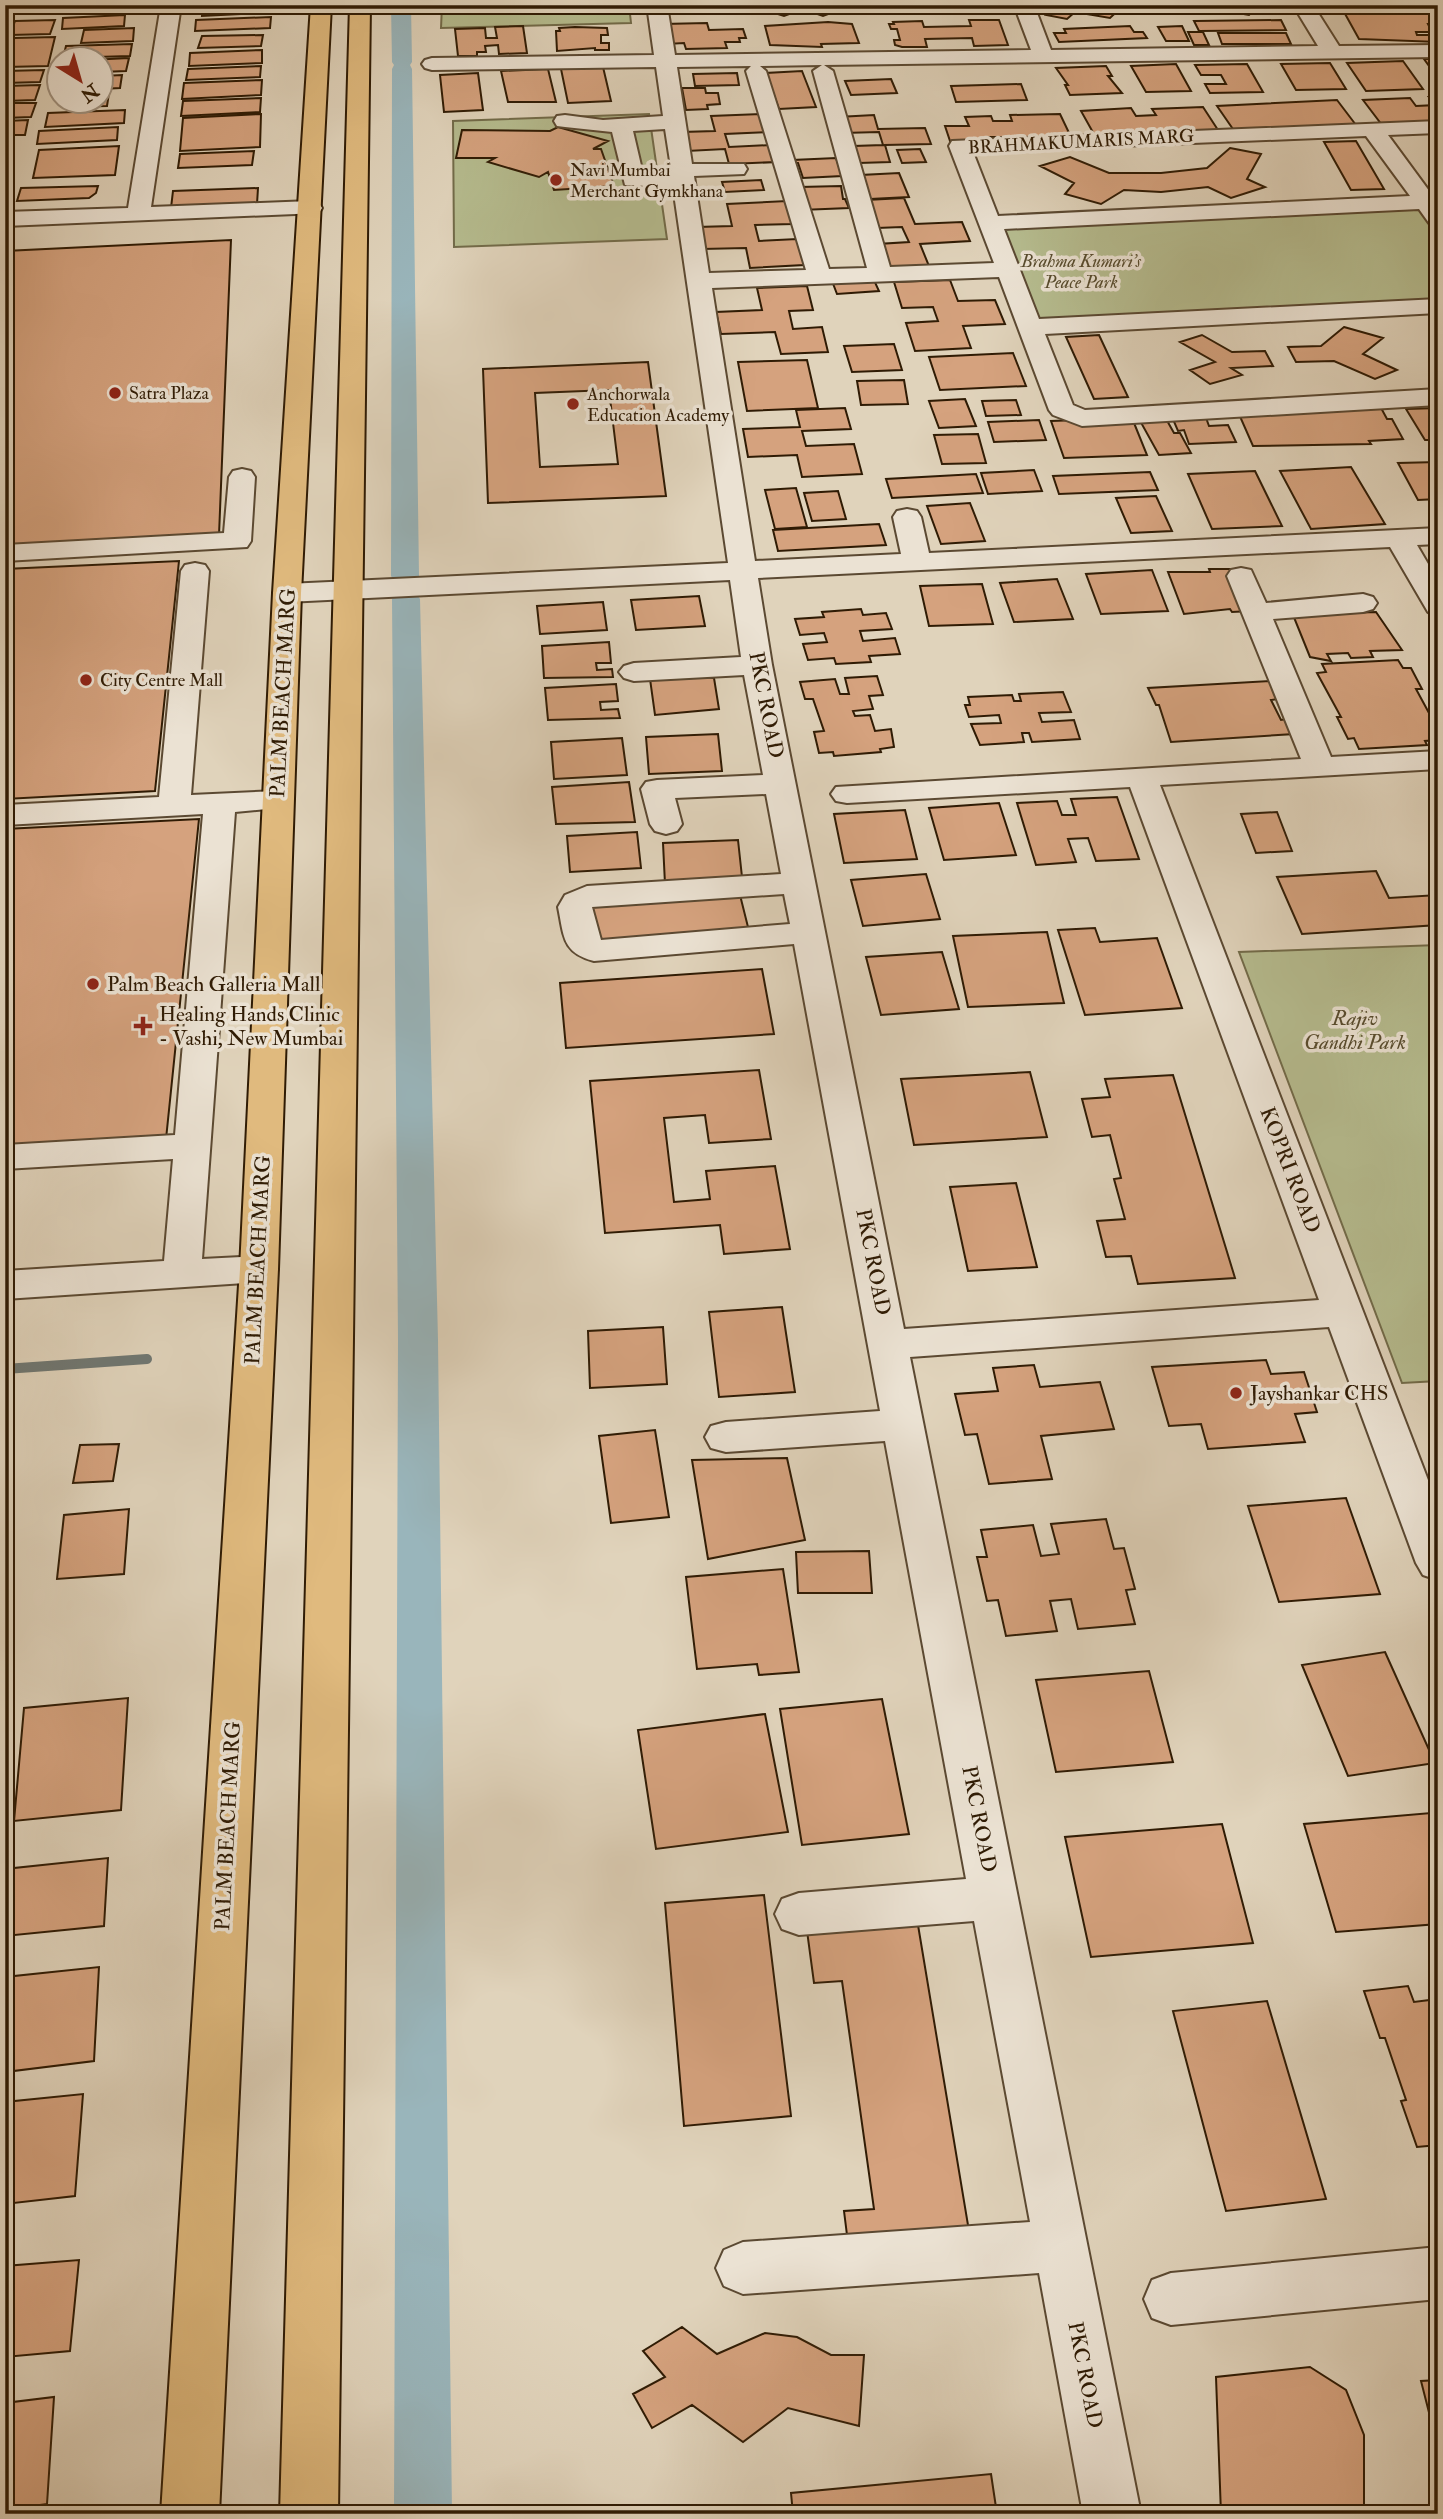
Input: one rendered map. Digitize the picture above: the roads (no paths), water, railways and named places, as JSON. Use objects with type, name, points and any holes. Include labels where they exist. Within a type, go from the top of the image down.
[{"type":"main road","name":"PALM BEACH MARG","points":[[190,2514],[259,1269],[287,593],[321,5]]},
{"type":"main road","points":[[309,2514],[346,590],[360,5]]},
{"type":"street","points":[[138,215],[171,5]]},
{"type":"street","name":"PKC ROAD","points":[[657,5],[674,122],[689,176],[698,281],[757,665],[1112,2514]]},
{"type":"street","points":[[1024,5],[1043,56]]},
{"type":"street","points":[[1303,5],[1332,52]]},
{"type":"street","points":[[432,64],[1438,51]]},
{"type":"street","points":[[756,71],[820,277]]},
{"type":"street","points":[[824,71],[880,274]]},
{"type":"street","points":[[565,121],[603,126],[674,122]]},
{"type":"street","points":[[621,125],[633,180],[736,169]]},
{"type":"street","points":[[1372,129],[1438,127]]},
{"type":"street","points":[[1372,129],[1432,210]]},
{"type":"street","name":"BRAHMAKUMARIS MARG","points":[[1372,129],[960,146],[1062,410],[1074,417],[1438,397]]},
{"type":"street","points":[[5,219],[311,208]]},
{"type":"street","points":[[989,223],[1432,210]]},
{"type":"street","points":[[5,234],[248,225]]},
{"type":"street","points":[[698,281],[1007,270]]},
{"type":"street","points":[[1030,327],[1438,306]]},
{"type":"street","points":[[5,553],[237,541],[242,477]]},
{"type":"street","points":[[907,516],[917,562]]},
{"type":"street","points":[[287,593],[1438,536]]},
{"type":"street","points":[[1399,538],[1438,606]]},
{"type":"street","points":[[174,806],[195,570]]},
{"type":"street","points":[[1241,576],[1320,767]]},
{"type":"street","points":[[1256,612],[1363,603]]},
{"type":"street","points":[[634,672],[757,665]]},
{"type":"street","points":[[847,794],[1438,760]]},
{"type":"street","name":"KOPRI ROAD","points":[[1142,778],[1438,1563]]},
{"type":"street","points":[[666,824],[657,789],[781,784]]},
{"type":"street","points":[[5,823],[220,807],[277,800]]},
{"type":"street","points":[[5,815],[174,806],[220,807]]},
{"type":"street","points":[[182,1274],[220,807]]},
{"type":"street","points":[[800,883],[587,896],[576,902],[575,907],[582,943],[594,951],[809,933]]},
{"type":"street","points":[[5,1157],[190,1154]]},
{"type":"street","points":[[5,1172],[190,1154]]},
{"type":"street","points":[[5,1285],[259,1269]]},
{"type":"street","points":[[888,1344],[1343,1312]]},
{"type":"street","points":[[756,1410],[901,1411]]},
{"type":"street","points":[[726,1437],[901,1411]]},
{"type":"street","points":[[799,1914],[994,1898]]},
{"type":"street","points":[[743,2268],[1060,2246]]},
{"type":"street","points":[[1171,2299],[1438,2273]]},
{"type":"waterway","points":[[401,5],[402,62]]},
{"type":"waterway","points":[[402,69],[405,576]]},
{"type":"waterway","points":[[406,599],[418,1340],[423,2514]]},
{"type":"waterway","points":[[5,1369],[147,1359]]},
{"type":"place","name":"Navi Mumbai Merchant Gymkhana","points":[[556,180]]},
{"type":"place","name":"Satra Plaza","points":[[115,393]]},
{"type":"place","name":"Anchorwala Education Academy","points":[[573,404]]},
{"type":"place","name":"City Centre Mall","points":[[86,680]]},
{"type":"place","name":"Palm Beach Galleria Mall","points":[[93,984]]},
{"type":"place","name":"Healing Hands Clinic - Vashi, New Mumbai","points":[[143,1026]]},
{"type":"place","name":"Jayshankar CHS","points":[[1236,1393]]},
{"type":"park label","name":"Brahma Kumari's Peace Park","points":[[1081,271]]},
{"type":"park label","name":"Rajiv Gandhi Park","points":[[1355,1030]]}]
